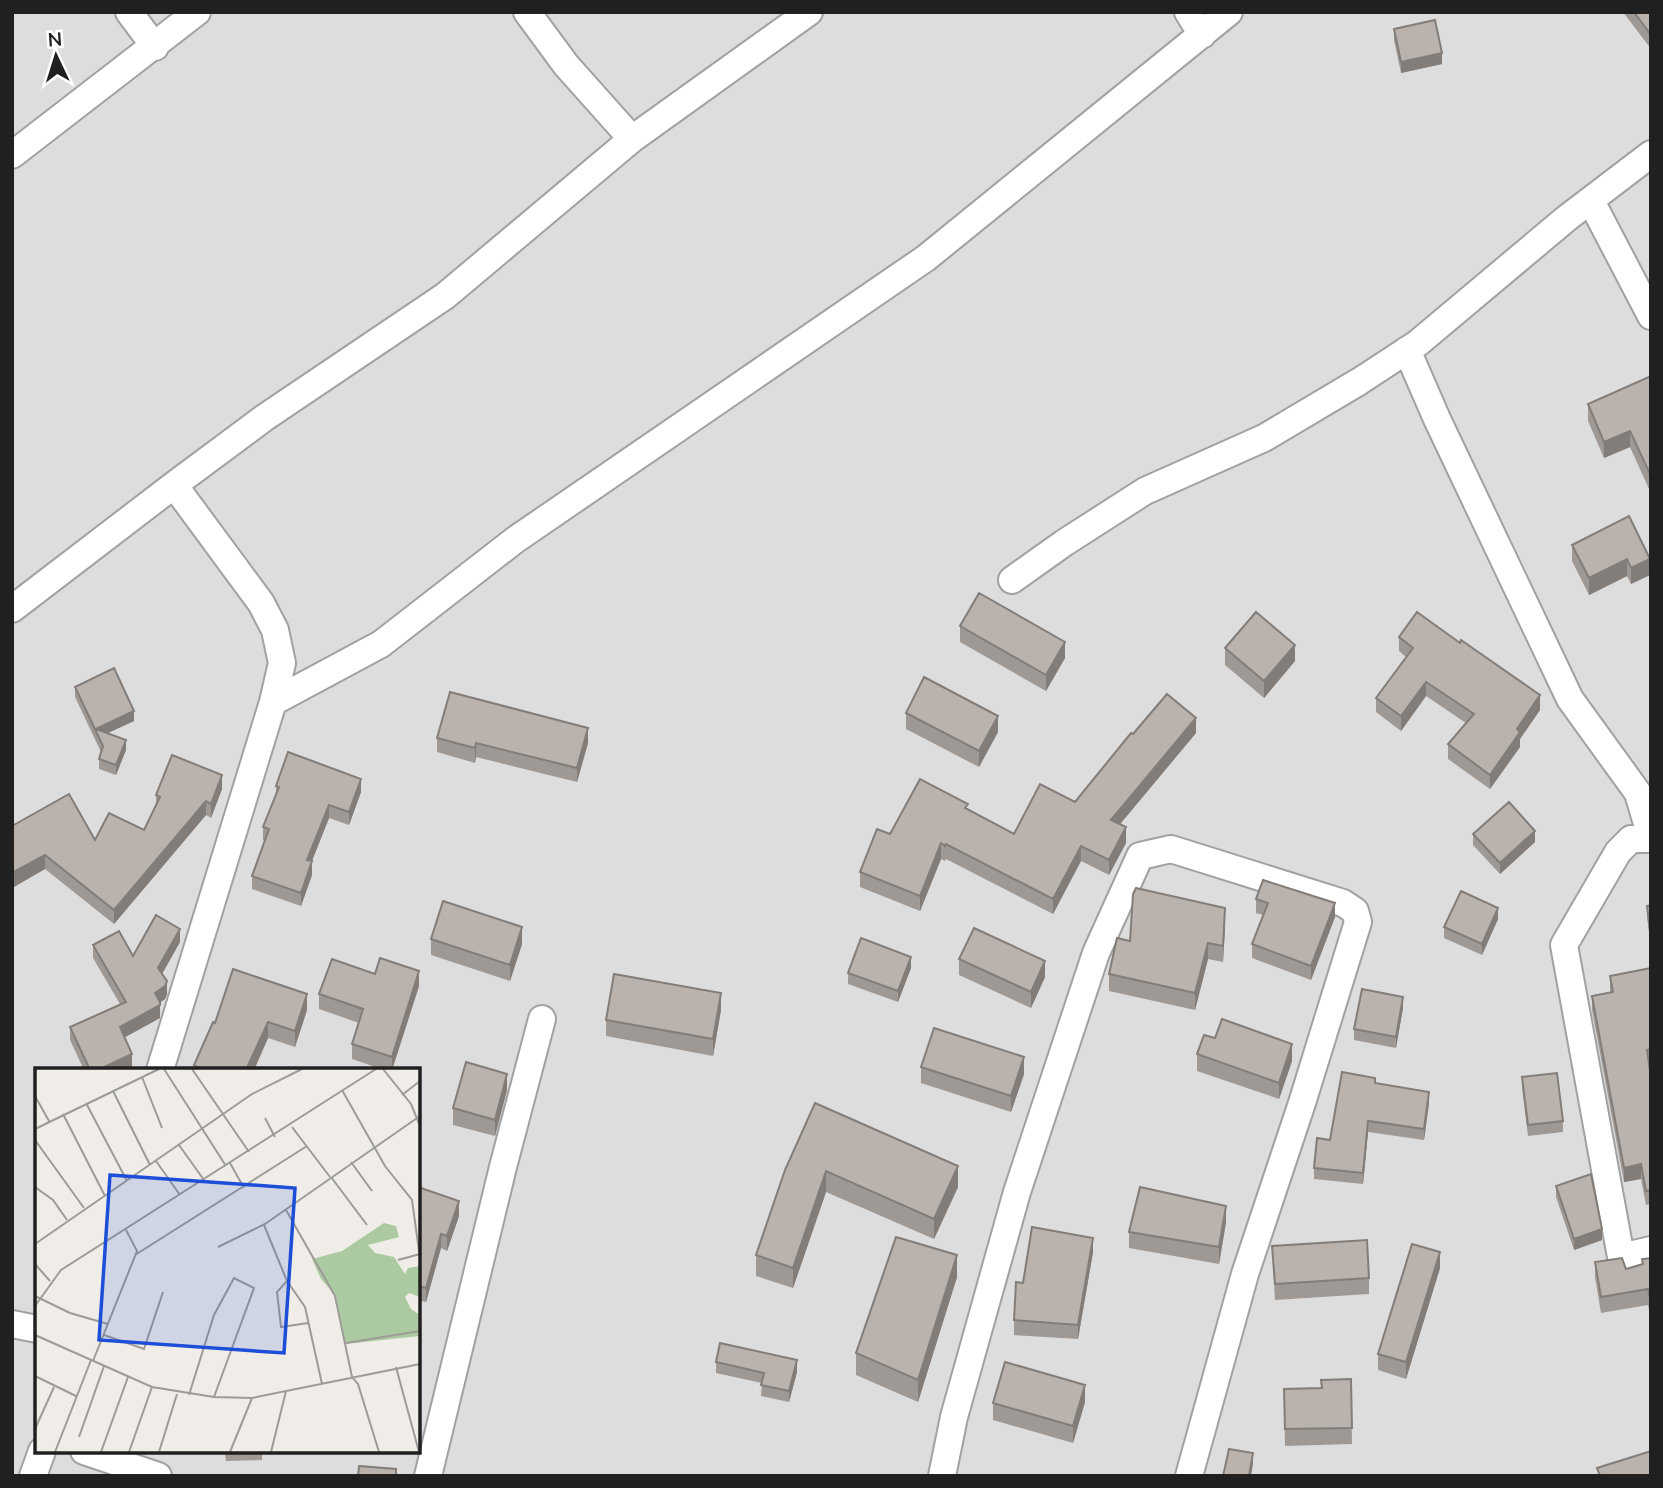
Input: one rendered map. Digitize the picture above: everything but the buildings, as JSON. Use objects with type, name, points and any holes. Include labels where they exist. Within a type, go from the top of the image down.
[{"type":"street","points":[[129,12],[155,47]]},
{"type":"street","points":[[12,155],[197,12]]},
{"type":"street","points":[[527,12],[566,65],[632,139]]},
{"type":"street","points":[[12,609],[264,418],[445,296],[632,139],[809,12]]},
{"type":"street","points":[[1188,12],[1202,34]]},
{"type":"street","points":[[273,702],[381,644],[515,540],[926,258],[1229,12]]},
{"type":"street","points":[[1012,580],[1145,491],[1264,438],[1418,343],[1567,218],[1651,154]]},
{"type":"street","points":[[1591,201],[1651,316]]},
{"type":"street","points":[[1407,350],[1437,419],[1570,698],[1638,793],[1651,838],[1631,839],[1618,852],[1564,945],[1621,1257],[1651,1251]]},
{"type":"street","points":[[161,1068],[273,702],[282,663],[275,630],[261,603],[174,485]]},
{"type":"street","points":[[942,1476],[954,1417],[1017,1192],[1096,953],[1140,856],[1171,849],[1343,903],[1354,911],[1358,922],[1245,1274],[1189,1476]]},
{"type":"street","points":[[428,1476],[542,1019]]},
{"type":"street","points":[[12,1324],[35,1329]]},
{"type":"street","points":[[33,1476],[41,1453]]},
{"type":"street","points":[[90,1453],[158,1476]]},
{"type":"shaded area","points":[[12,12],[1651,12],[1651,1476],[12,1476]]}]
